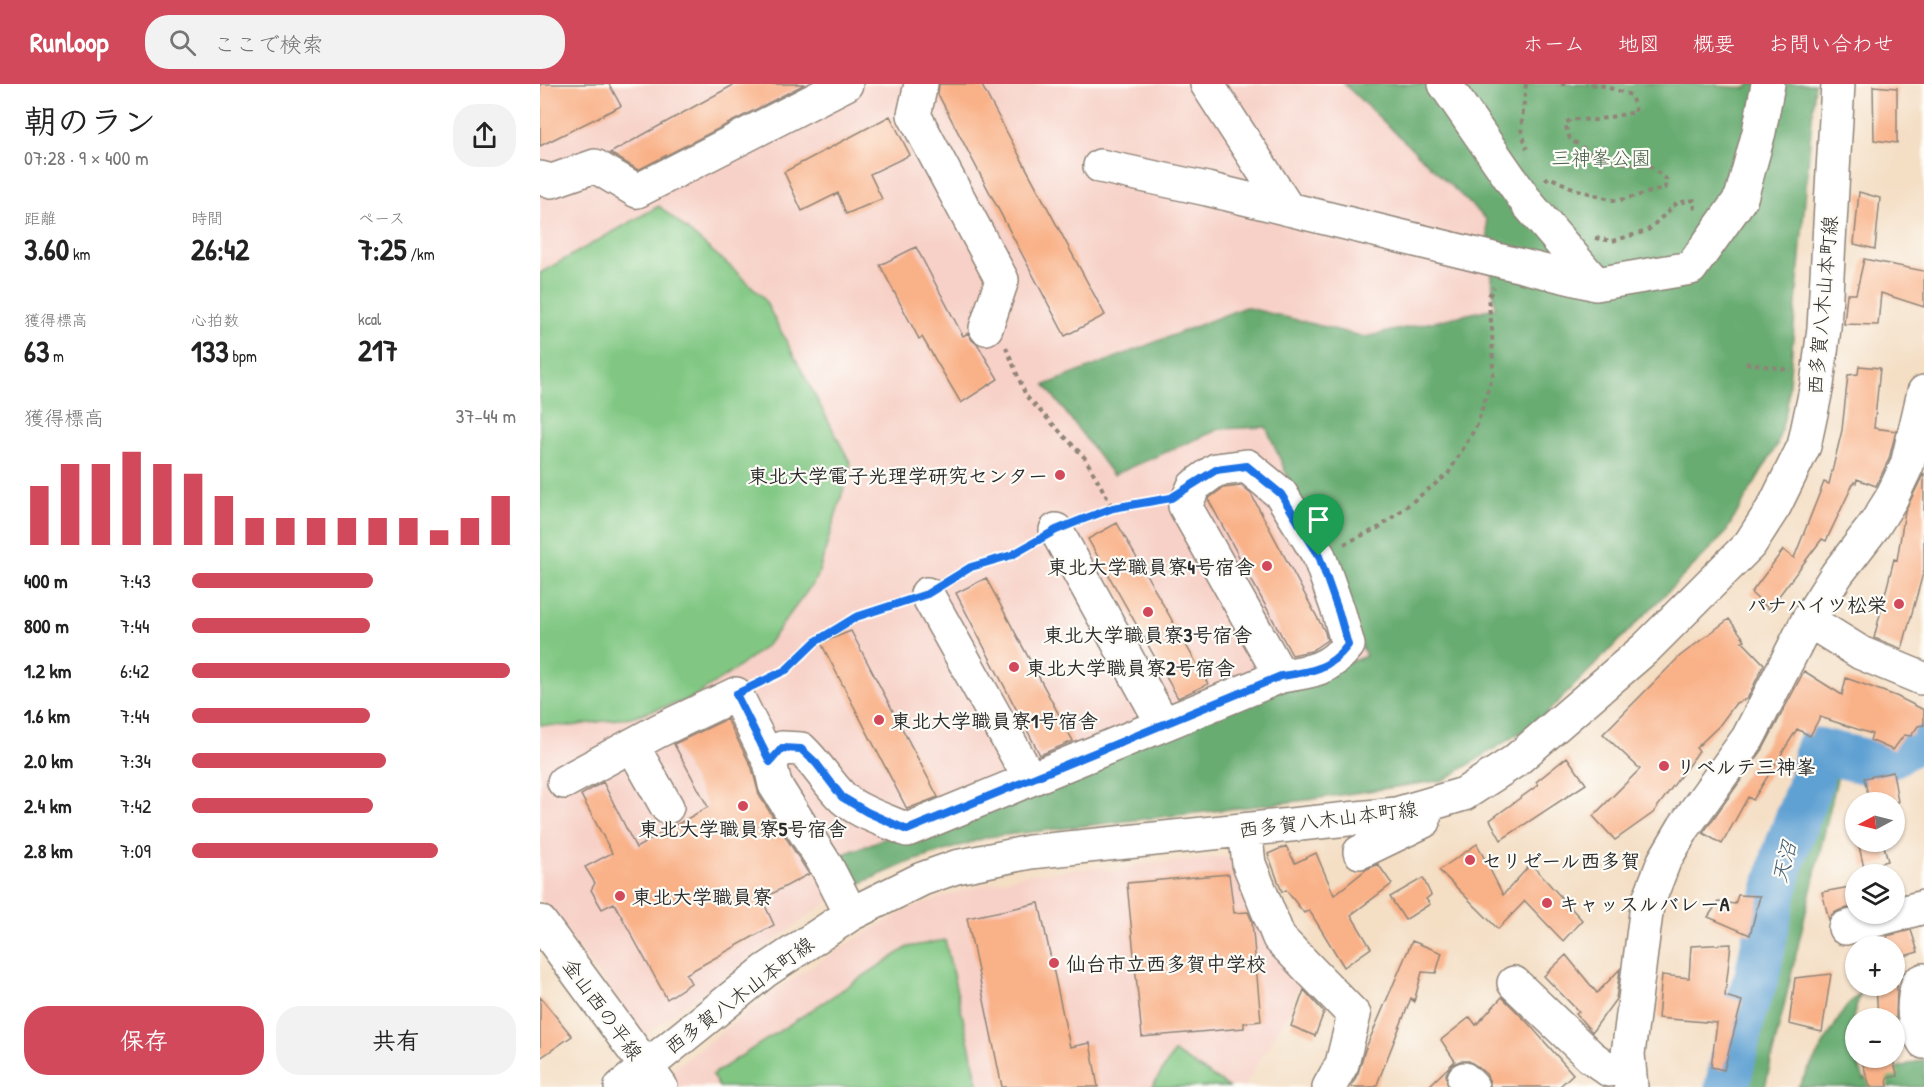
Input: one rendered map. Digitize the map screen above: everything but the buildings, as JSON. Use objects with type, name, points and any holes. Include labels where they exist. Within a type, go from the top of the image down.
[{"type":"street","points":[[540,178],[552,181],[595,166],[637,191],[846,84]]},
{"type":"street","points":[[921,84],[914,115],[1002,280],[986,328]]},
{"type":"street","points":[[1207,84],[1288,209]]},
{"type":"street","points":[[1445,84],[1528,204],[1596,284]]},
{"type":"street","points":[[1100,166],[1207,189],[1596,284],[1691,268],[1741,198],[1759,132],[1768,84]]},
{"type":"street","name":"西多賀八木山本町線","points":[[643,1080],[765,971],[851,914],[922,879],[956,867],[1030,852],[1396,814],[1464,794],[1515,761],[1646,648],[1750,544],[1775,505],[1804,446],[1817,385],[1824,328],[1838,84]]},
{"type":"street","points":[[1514,983],[1616,1079],[1628,1054],[1647,905],[1664,861],[1684,827],[1748,738],[1808,620],[1837,573],[1874,526],[1891,499],[1907,465],[1924,392]]},
{"type":"street","points":[[770,762],[782,748],[801,749],[816,763],[842,797],[867,812],[907,830],[1281,676],[1313,672],[1338,659],[1348,645],[1339,613],[1319,556],[1281,494],[1247,466],[1216,470],[1194,486],[1185,506],[1281,676]]},
{"type":"street","points":[[1056,530],[1163,724]]},
{"type":"street","points":[[927,594],[1030,779]]},
{"type":"street","points":[[1808,620],[1861,653],[1921,678]]},
{"type":"street","points":[[551,782],[736,694],[770,762],[774,785],[827,867],[851,914]]},
{"type":"street","points":[[632,745],[667,807]]},
{"type":"street","points":[[1360,852],[1424,821],[1423,807]]},
{"type":"street","points":[[1245,830],[1249,864],[1279,938],[1354,1015],[1342,1064],[1329,1087]]},
{"type":"street","points":[[1845,928],[1924,907]]},
{"type":"street","name":"金山西の平線","points":[[540,922],[643,1080]]},
{"type":"street","points":[[1924,980],[1918,983],[1913,1001],[1918,1034],[1924,1042]]},
{"type":"path","points":[[1526,84],[1521,129],[1528,152]]},
{"type":"path","points":[[1561,84],[1569,84]]},
{"type":"path","points":[[1542,182],[1549,177],[1575,189],[1617,201],[1665,188],[1666,179],[1651,167],[1599,159],[1570,139],[1565,124],[1571,119],[1595,120],[1636,112],[1631,95],[1600,85],[1586,84]]},
{"type":"path","points":[[1591,236],[1599,240],[1612,241],[1647,231],[1677,203],[1694,200],[1695,217]]},
{"type":"path","points":[[1319,556],[1380,527],[1448,474],[1477,425],[1493,374],[1492,329],[1488,298],[1507,262]]},
{"type":"path","points":[[986,328],[1008,350],[1026,396],[1086,458],[1113,508]]},
{"type":"path","points":[[1746,363],[1801,371]]},
{"type":"path","points":[[736,694],[786,670],[815,642],[856,617],[927,594],[971,567],[1012,555],[1056,530],[1113,508],[1171,498],[1194,486]]},
{"type":"shaded area","name":"東北大学電子光理学研究センター","points":[[540,84],[1407,84],[1516,204],[1618,632],[955,840],[848,887],[644,1035],[540,898]]},
{"type":"shaded area","name":"仙台市立西多賀中学校","points":[[1244,855],[1298,987],[1289,1012],[1244,1087],[668,1087],[666,1075],[783,985],[910,908],[961,891],[1024,875],[1101,867],[1109,871],[1117,871],[1135,865]]},
{"type":"green space","name":"三神峯公園","points":[[1344,84],[1717,84],[1718,86],[1747,88],[1749,84],[1815,84],[1787,407],[1777,445],[1724,535],[1539,721],[1444,780],[1299,801],[988,837],[907,863],[852,887],[841,855],[1366,656],[1266,427],[1220,429],[1113,475],[1045,385],[1245,307],[1365,337],[1495,308],[1486,219]]},
{"type":"green space","points":[[659,206],[763,297],[851,464],[817,578],[767,645],[691,699],[631,717],[571,726],[540,725],[540,273]]},
{"type":"green space","points":[[1821,761],[1840,766],[1765,1087],[1732,1087]]},
{"type":"green space","points":[[945,940],[979,1087],[719,1087],[712,1075],[908,947]]},
{"type":"green space","points":[[1859,996],[1856,1008],[1845,1008]]},
{"type":"green space","points":[[1845,1008],[1845,1068],[1859,1068],[1864,1079],[1897,1068],[1905,1068],[1905,1065],[1924,1059],[1924,1087],[1798,1087]]},
{"type":"green space","points":[[1174,1052],[1229,1087],[1152,1087]]},
{"type":"waterway","name":"天沼","points":[[1727,1087],[1744,1011],[1757,976],[1784,855],[1811,781],[1817,750],[1876,764],[1924,736]]},
{"type":"place","name":"東北大学電子光理学研究センター","points":[[1060,475]]},
{"type":"place","name":"東北大学職員寮4号宿舎","points":[[1267,566]]},
{"type":"place","name":"パナハイツ松栄","points":[[1899,604]]},
{"type":"place","name":"東北大学職員寮3号宿舎","points":[[1148,612]]},
{"type":"place","name":"東北大学職員寮2号宿舎","points":[[1014,667]]},
{"type":"place","name":"東北大学職員寮1号宿舎","points":[[879,720]]},
{"type":"place","name":"リベルテ三神峯","points":[[1664,766]]},
{"type":"place","name":"東北大学職員寮5号宿舎","points":[[743,806]]},
{"type":"place","name":"セリゼール西多賀","points":[[1470,860]]},
{"type":"place","name":"東北大学職員寮","points":[[620,896]]},
{"type":"place","name":"キャッスルバレーA","points":[[1547,903]]},
{"type":"place","name":"仙台市立西多賀中学校","points":[[1054,963]]},
{"type":"route","points":[[1247,466],[1281,494],[1319,556],[1348,645],[1338,659],[1313,672],[1281,676],[907,830],[867,812],[842,797],[816,763],[801,749],[782,748],[770,762],[736,694],[786,670],[815,642],[856,617],[927,594],[971,567],[1012,555],[1056,530],[1113,508],[1171,498],[1194,486],[1216,470],[1247,466]]}]
